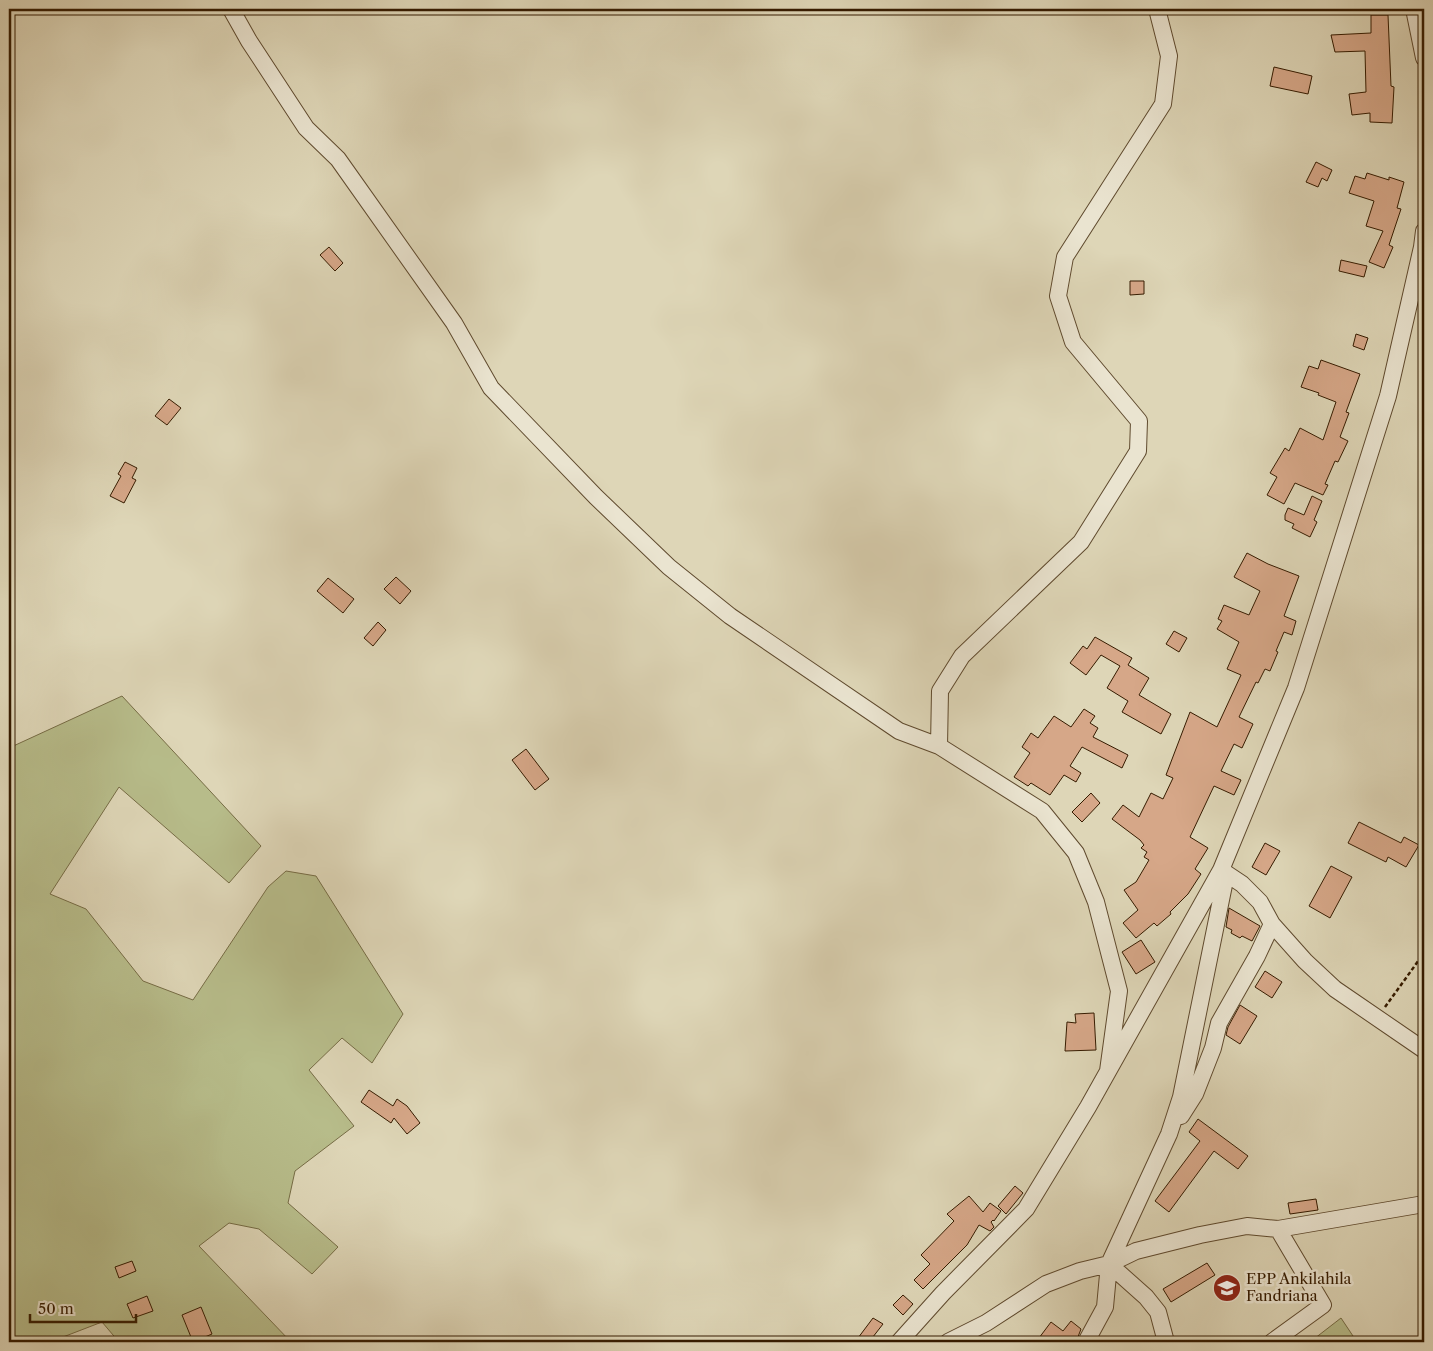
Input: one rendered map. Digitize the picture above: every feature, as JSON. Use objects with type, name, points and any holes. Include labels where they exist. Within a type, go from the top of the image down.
[{"type":"street","points":[[231,9],[249,41],[306,128],[338,159],[454,323],[491,388],[596,497],[669,567],[730,616],[899,731],[939,746],[1042,811],[1076,853],[1096,902],[1119,991],[1108,1071]]},
{"type":"street","points":[[939,746],[940,691],[962,656],[1081,542],[1138,451],[1139,421],[1073,342],[1058,296],[1065,257],[1163,104],[1169,56],[1157,9]]},
{"type":"street","points":[[1414,9],[1424,58]]},
{"type":"street","points":[[899,1342],[943,1293],[1026,1209],[1108,1071],[1222,870],[1299,679],[1388,396],[1424,231]]},
{"type":"street","points":[[1222,870],[1242,884],[1260,902],[1272,924],[1305,961],[1335,989],[1424,1050]]},
{"type":"street","points":[[1086,1342],[1105,1306],[1109,1264],[1169,1134],[1182,1097],[1224,885],[1222,870]]},
{"type":"street","points":[[1169,1134],[1195,1094],[1213,1048],[1219,1023],[1257,956],[1272,924]]},
{"type":"street","points":[[948,1342],[986,1323],[1046,1284],[1080,1271],[1109,1264],[1136,1251],[1200,1235],[1247,1226],[1278,1229],[1424,1204]]},
{"type":"street","points":[[1272,1342],[1323,1305],[1278,1229]]},
{"type":"street","points":[[1109,1264],[1146,1297],[1158,1312],[1166,1342]]},
{"type":"path","points":[[1377,1018],[1424,953]]},
{"type":"green space","points":[[122,696],[261,846],[229,883],[119,787],[50,894],[86,909],[143,981],[193,1000],[268,887],[286,871],[316,876],[403,1014],[372,1063],[342,1038],[309,1070],[354,1126],[295,1171],[288,1203],[338,1247],[312,1274],[259,1229],[229,1223],[199,1246],[291,1342],[119,1342],[102,1322],[50,1342],[9,1342],[9,748]]},
{"type":"green space","points":[[1341,1318],[1357,1342],[1310,1342]]},
{"type":"building","points":[[1371,15],[1388,15],[1391,86],[1394,87],[1392,123],[1370,122],[1370,113],[1352,115],[1349,94],[1366,92],[1365,51],[1335,52],[1331,35],[1371,33]]},
{"type":"building","points":[[1274,67],[1312,76],[1308,94],[1270,86]]},
{"type":"building","points":[[1316,162],[1332,170],[1327,181],[1322,178],[1318,187],[1306,182]]},
{"type":"building","points":[[1367,173],[1389,180],[1389,177],[1404,182],[1397,208],[1401,209],[1389,245],[1393,247],[1384,268],[1369,262],[1383,231],[1366,226],[1374,201],[1349,193],[1355,176],[1365,179]]},
{"type":"building","points":[[329,247],[343,263],[335,271],[320,255]]},
{"type":"building","points":[[1341,260],[1367,266],[1364,277],[1339,271]]},
{"type":"building","points":[[1130,281],[1144,281],[1144,294],[1130,295]]},
{"type":"building","points":[[1356,334],[1368,338],[1364,350],[1353,346]]},
{"type":"building","points":[[1321,360],[1360,374],[1346,412],[1349,413],[1340,437],[1348,441],[1338,462],[1335,461],[1325,484],[1328,485],[1323,495],[1295,483],[1284,504],[1267,495],[1277,477],[1270,473],[1285,448],[1289,451],[1300,428],[1323,440],[1336,402],[1318,395],[1319,393],[1301,387],[1309,366],[1318,369]]},
{"type":"building","points":[[169,399],[181,408],[167,425],[155,416]]},
{"type":"building","points":[[125,462],[137,468],[132,478],[136,480],[124,503],[110,496],[121,476],[118,474]]},
{"type":"building","points":[[1312,496],[1322,501],[1314,520],[1317,522],[1310,537],[1292,528],[1294,524],[1285,520],[1285,515],[1288,508],[1304,515]]},
{"type":"building","points":[[1247,553],[1268,564],[1299,576],[1284,616],[1296,621],[1292,635],[1284,632],[1270,671],[1265,669],[1258,683],[1256,682],[1239,717],[1253,724],[1242,748],[1234,744],[1221,771],[1241,780],[1234,795],[1214,786],[1190,837],[1208,848],[1195,869],[1201,874],[1188,894],[1170,912],[1171,914],[1157,926],[1154,923],[1136,938],[1123,923],[1138,910],[1124,890],[1136,882],[1149,860],[1144,857],[1147,852],[1141,848],[1144,845],[1140,840],[1112,819],[1123,805],[1139,817],[1151,793],[1163,799],[1173,778],[1166,775],[1190,712],[1217,727],[1241,675],[1227,669],[1239,642],[1217,629],[1222,621],[1218,619],[1224,605],[1249,615],[1260,591],[1234,577]]},
{"type":"building","points":[[396,577],[411,591],[400,604],[384,589]]},
{"type":"building","points":[[328,578],[354,599],[343,613],[317,591]]},
{"type":"building","points":[[378,622],[386,630],[373,646],[364,638]]},
{"type":"building","points":[[1174,631],[1187,638],[1179,652],[1166,644]]},
{"type":"building","points":[[1095,637],[1132,658],[1128,665],[1149,678],[1139,695],[1171,714],[1161,734],[1122,712],[1128,701],[1107,688],[1120,666],[1101,655],[1086,675],[1070,663],[1083,646],[1087,649]]},
{"type":"building","points":[[1084,709],[1095,716],[1090,723],[1098,728],[1093,737],[1128,755],[1122,768],[1082,747],[1070,766],[1081,773],[1076,782],[1064,775],[1050,795],[1031,783],[1028,786],[1014,777],[1030,753],[1022,747],[1031,733],[1038,738],[1054,716],[1071,727]]},
{"type":"building","points":[[526,749],[549,779],[535,790],[512,760]]},
{"type":"building","points":[[1091,793],[1100,803],[1082,822],[1072,812]]},
{"type":"building","points":[[1359,822],[1401,843],[1404,837],[1419,845],[1406,867],[1388,857],[1386,862],[1348,843]]},
{"type":"building","points":[[1265,843],[1280,851],[1266,875],[1252,867]]},
{"type":"building","points":[[1331,866],[1352,877],[1330,918],[1309,906]]},
{"type":"building","points":[[1229,908],[1260,926],[1252,941],[1242,936],[1240,938],[1231,933],[1232,930],[1226,927]]},
{"type":"building","points":[[1141,940],[1155,962],[1136,974],[1122,952]]},
{"type":"building","points":[[1265,971],[1282,982],[1272,998],[1255,987]]},
{"type":"building","points":[[1240,1005],[1257,1016],[1240,1044],[1226,1035],[1228,1027]]},
{"type":"building","points":[[1094,1013],[1096,1050],[1065,1051],[1067,1022],[1076,1023],[1075,1014]]},
{"type":"building","points":[[369,1090],[393,1106],[397,1099],[407,1106],[420,1123],[407,1134],[394,1118],[391,1123],[361,1102]]},
{"type":"building","points":[[1198,1119],[1248,1156],[1238,1169],[1214,1151],[1169,1212],[1155,1201],[1200,1141],[1189,1132]]},
{"type":"building","points":[[1015,1186],[1023,1193],[1006,1214],[998,1206]]},
{"type":"building","points":[[969,1196],[983,1212],[990,1203],[1001,1211],[994,1221],[991,1222],[994,1227],[990,1231],[979,1225],[967,1245],[923,1289],[914,1280],[930,1264],[921,1255],[954,1221],[947,1214]]},
{"type":"building","points":[[1316,1199],[1318,1210],[1290,1214],[1288,1203]]},
{"type":"building","points":[[132,1261],[136,1271],[119,1278],[115,1267]]},
{"type":"building","points":[[1207,1263],[1215,1275],[1171,1302],[1163,1289]]},
{"type":"building","points":[[903,1295],[913,1304],[903,1315],[893,1305]]},
{"type":"building","points":[[147,1296],[153,1311],[133,1318],[127,1304]]},
{"type":"building","points":[[201,1307],[212,1334],[193,1342],[182,1315]]},
{"type":"building","points":[[873,1318],[883,1324],[869,1342],[855,1342]]},
{"type":"building","points":[[1071,1321],[1081,1329],[1076,1342],[1036,1342],[1051,1322],[1063,1331]]},
{"type":"place","name":"EPP Ankilahila Fandriana","points":[[1227,1288]]}]
